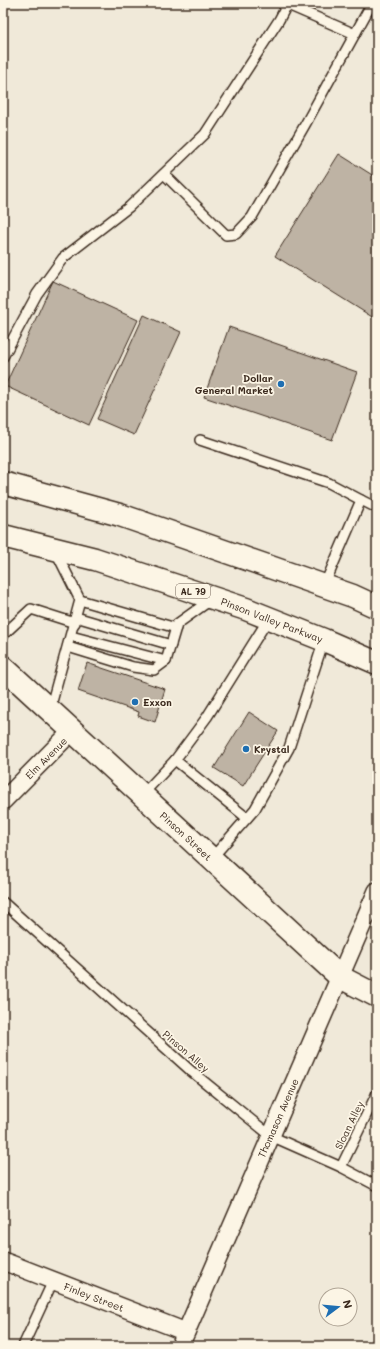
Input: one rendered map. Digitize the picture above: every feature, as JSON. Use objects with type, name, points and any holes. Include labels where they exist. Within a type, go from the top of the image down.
[{"type":"main road","points":[[3,483],[120,515],[353,596],[377,607]]},
{"type":"main road","name":"Pinson Valley Parkway","points":[[3,536],[95,559],[213,598],[269,618],[377,663]]},
{"type":"main road","name":"Pinson Street","points":[[3,666],[142,796],[340,977],[377,996]]},
{"type":"street","name":"Elm Avenue","points":[[3,801],[72,731]]},
{"type":"street","name":"Thomason Avenue","points":[[183,1339],[377,891]]},
{"type":"street","name":"Finley Street","points":[[3,1261],[183,1339]]},
{"type":"lane","points":[[164,174],[226,234],[236,234],[252,217],[306,124],[372,3]]},
{"type":"lane","points":[[3,356],[37,294],[63,258],[129,207],[205,134],[288,4],[355,34]]},
{"type":"lane","points":[[200,440],[329,483],[377,508]]},
{"type":"lane","points":[[324,586],[361,500]]},
{"type":"lane","points":[[50,711],[80,600],[54,548]]},
{"type":"lane","points":[[68,646],[133,667],[154,670],[166,661],[177,624],[213,598]]},
{"type":"lane","points":[[80,600],[176,628]]},
{"type":"lane","points":[[3,635],[30,609],[171,645]]},
{"type":"lane","points":[[142,796],[175,760],[207,717],[269,618]]},
{"type":"lane","points":[[71,636],[166,661]]},
{"type":"lane","points":[[211,859],[255,809],[289,748],[324,640]]},
{"type":"lane","points":[[175,760],[247,818]]},
{"type":"lane","name":"Pinson Alley","points":[[3,902],[191,1071],[271,1136],[342,1167],[377,1186]]},
{"type":"lane","name":"Sloan Alley","points":[[342,1167],[377,1093]]},
{"type":"lane","points":[[24,1346],[52,1281]]},
{"type":"building","points":[[339,154],[377,178],[377,320],[275,256]]},
{"type":"building","points":[[53,281],[138,320],[89,425],[5,386]]},
{"type":"building","points":[[144,315],[181,332],[134,435],[97,419]]},
{"type":"building","name":"Dollar General Market","points":[[229,327],[357,372],[332,440],[204,397]]},
{"type":"building","name":"Exxon","points":[[87,663],[165,689],[155,722],[138,716],[139,712],[78,691]]},
{"type":"building","name":"Krystal","points":[[249,712],[278,731],[243,786],[214,768]]},
{"type":"place","name":"Dollar General Market","points":[[281,384]]},
{"type":"place","name":"Exxon","points":[[135,702]]},
{"type":"place","name":"Krystal","points":[[246,749]]}]
